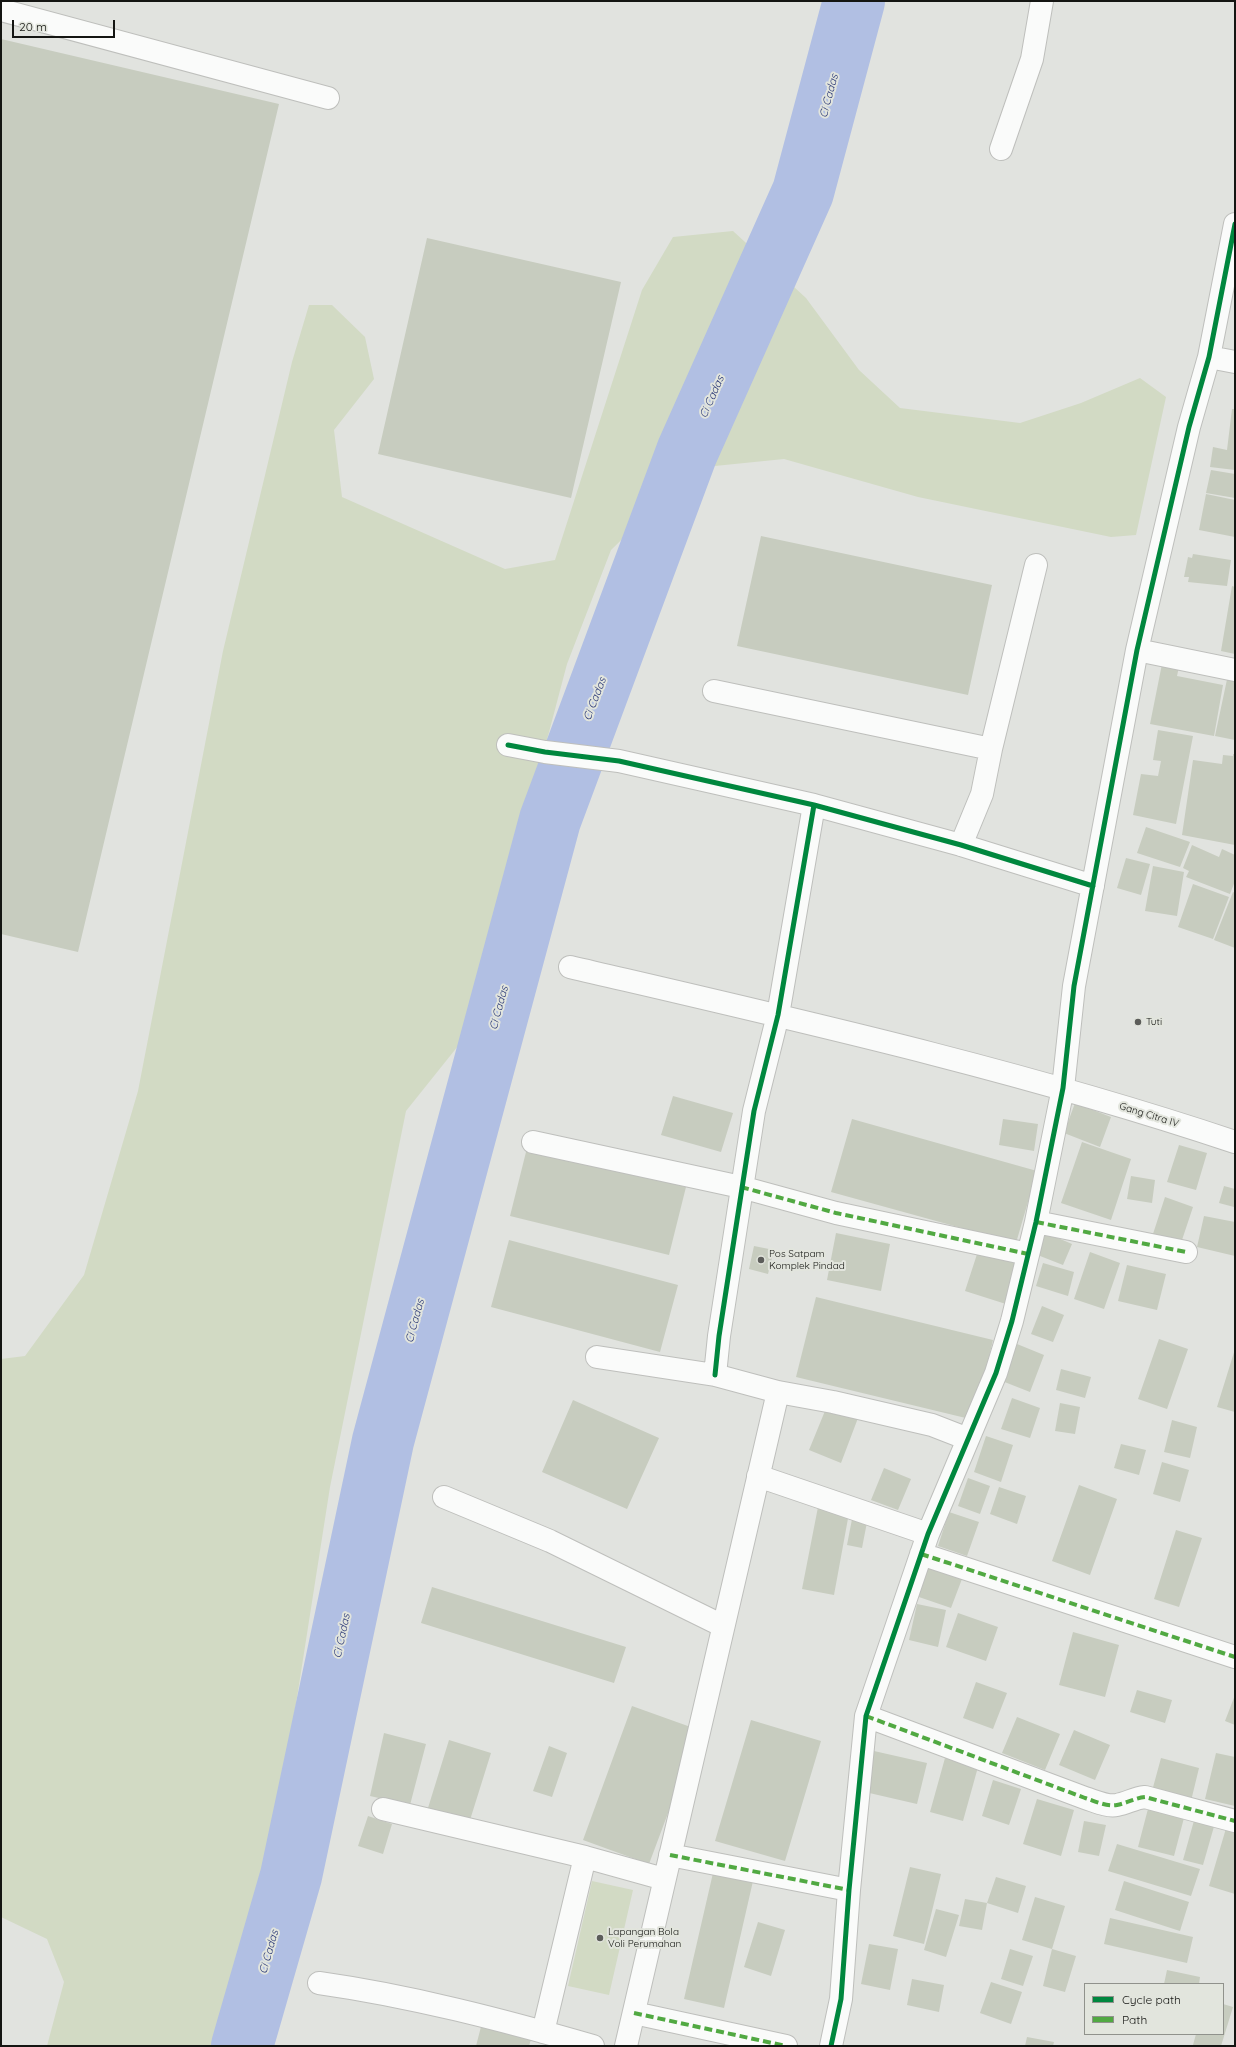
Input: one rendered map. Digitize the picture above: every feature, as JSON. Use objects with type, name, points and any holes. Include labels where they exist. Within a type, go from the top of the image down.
[{"type":"street","points":[[1001,149],[1032,59],[1042,1]]},
{"type":"street","points":[[1,10],[328,98]]},
{"type":"street","points":[[831,2046],[841,1999],[849,1890],[866,1716],[925,1544],[996,1373],[1012,1320],[1036,1222],[1063,1088],[1074,986],[1137,650],[1189,427],[1209,356],[1235,224]]},
{"type":"street","points":[[1209,356],[1235,362]]},
{"type":"street","points":[[961,845],[982,794],[991,749],[1036,565]]},
{"type":"street","points":[[1137,650],[1235,670]]},
{"type":"street","points":[[714,690],[991,749]]},
{"type":"street","points":[[508,745],[545,752],[619,761],[814,805],[961,845],[1093,886]]},
{"type":"street","points":[[715,1375],[719,1336],[741,1187],[754,1111],[778,1015],[814,805]]},
{"type":"street","name":"Gang Citra IV","points":[[570,967],[778,1015],[1063,1088],[1235,1142]]},
{"type":"street","points":[[533,1142],[741,1187],[836,1213],[1028,1254]]},
{"type":"street","points":[[1036,1222],[1186,1252]]},
{"type":"street","points":[[597,1357],[715,1375],[778,1392],[826,1401],[932,1425],[968,1439]]},
{"type":"street","points":[[626,2046],[778,1392]]},
{"type":"street","points":[[758,1476],[925,1544],[1235,1657]]},
{"type":"street","points":[[444,1497],[550,1540],[723,1626]]},
{"type":"street","points":[[866,1716],[1085,1798],[1108,1805],[1116,1805],[1134,1798],[1145,1797],[1235,1821]]},
{"type":"street","points":[[383,1809],[585,1858],[664,1879]]},
{"type":"street","points":[[670,1855],[849,1890]]},
{"type":"street","points":[[543,2032],[585,1858]]},
{"type":"street","points":[[319,1983],[373,1991],[543,2032],[593,2046]]},
{"type":"street","points":[[634,2013],[786,2046]]},
{"type":"green space","points":[[733,231],[806,298],[859,370],[900,408],[1020,423],[1081,403],[1140,378],[1166,397],[1136,535],[1111,537],[918,497],[784,459],[695,468],[611,550],[567,664],[470,1031],[406,1111],[330,1487],[285,1774],[238,1986],[221,2046],[47,2046],[64,1982],[47,1939],[1,1917],[1,1359],[25,1356],[84,1275],[138,1091],[223,651],[292,362],[309,305],[332,305],[365,337],[374,379],[334,430],[342,497],[505,569],[555,560],[642,290],[673,237]]},
{"type":"green space","name":"Lapangan Bola Voli Perumahan","points":[[592,1881],[633,1890],[609,1995],[568,1986]]},
{"type":"building","points":[[1,39],[279,104],[78,952],[1,934]]},
{"type":"building","points":[[427,238],[621,282],[571,498],[378,454]]},
{"type":"building","points":[[1232,409],[1235,409],[1235,470],[1210,467],[1213,447],[1227,450]]},
{"type":"building","points":[[1211,470],[1235,474],[1235,498],[1206,493]]},
{"type":"building","points":[[1206,494],[1235,500],[1235,537],[1199,530]]},
{"type":"building","points":[[761,536],[992,585],[968,695],[737,646]]},
{"type":"building","points":[[1193,554],[1231,560],[1227,586],[1188,582],[1189,577],[1184,577],[1188,557],[1192,558]]},
{"type":"building","points":[[1232,586],[1235,587],[1235,654],[1221,651]]},
{"type":"building","points":[[1163,659],[1180,662],[1177,676],[1223,685],[1214,736],[1150,724]]},
{"type":"building","points":[[1229,670],[1235,671],[1235,740],[1215,736]]},
{"type":"building","points":[[1158,730],[1193,736],[1176,824],[1133,815],[1141,774],[1158,776],[1161,761],[1153,760]]},
{"type":"building","points":[[1233,754],[1235,754],[1235,845],[1182,835],[1193,760],[1222,764],[1223,755],[1233,756]]},
{"type":"building","points":[[1146,827],[1190,842],[1180,867],[1137,853]]},
{"type":"building","points":[[1192,845],[1219,857],[1222,849],[1235,855],[1235,881],[1230,894],[1186,877],[1189,871],[1183,868]]},
{"type":"building","points":[[1126,858],[1150,864],[1141,895],[1117,888]]},
{"type":"building","points":[[1153,866],[1184,872],[1177,916],[1145,911]]},
{"type":"building","points":[[1193,884],[1229,897],[1213,939],[1178,927]]},
{"type":"building","points":[[1233,892],[1235,893],[1235,948],[1214,940]]},
{"type":"building","points":[[673,1096],[733,1113],[721,1152],[661,1135]]},
{"type":"building","points":[[1075,1103],[1111,1117],[1100,1147],[1064,1133]]},
{"type":"building","points":[[852,1119],[1037,1171],[1016,1243],[831,1192]]},
{"type":"building","points":[[1003,1119],[1038,1124],[1034,1151],[999,1145]]},
{"type":"building","points":[[1082,1142],[1131,1159],[1111,1220],[1061,1203]]},
{"type":"building","points":[[1179,1145],[1207,1153],[1196,1190],[1167,1182]]},
{"type":"building","points":[[527,1148],[686,1187],[669,1255],[510,1216]]},
{"type":"building","points":[[1131,1176],[1155,1180],[1152,1203],[1127,1199]]},
{"type":"building","points":[[1224,1186],[1235,1189],[1234,1207],[1219,1203]]},
{"type":"building","points":[[1165,1197],[1193,1207],[1180,1246],[1152,1237]]},
{"type":"building","points":[[1204,1216],[1235,1222],[1235,1256],[1197,1247]]},
{"type":"building","points":[[1044,1232],[1072,1244],[1063,1265],[1035,1254]]},
{"type":"building","points":[[836,1233],[890,1244],[881,1291],[827,1280]]},
{"type":"building","points":[[509,1240],[678,1285],[660,1352],[491,1307]]},
{"type":"building","name":"Pos Satpam Komplek Pindad","points":[[754,1246],[774,1250],[768,1274],[749,1269]]},
{"type":"building","points":[[979,1248],[1022,1262],[1009,1305],[965,1291]]},
{"type":"building","points":[[1090,1252],[1120,1263],[1104,1309],[1074,1299]]},
{"type":"building","points":[[1043,1263],[1074,1272],[1068,1296],[1036,1286]]},
{"type":"building","points":[[1127,1265],[1166,1274],[1157,1310],[1118,1301]]},
{"type":"building","points":[[816,1297],[993,1340],[974,1420],[796,1377]]},
{"type":"building","points":[[1042,1306],[1064,1315],[1053,1342],[1031,1334]]},
{"type":"building","points":[[1159,1339],[1188,1349],[1167,1409],[1138,1399]]},
{"type":"building","points":[[1017,1344],[1044,1355],[1030,1392],[1002,1381]]},
{"type":"building","points":[[1235,1349],[1235,1412],[1217,1407]]},
{"type":"building","points":[[1061,1369],[1091,1377],[1085,1398],[1056,1390]]},
{"type":"building","points":[[1012,1398],[1040,1408],[1030,1438],[1001,1429]]},
{"type":"building","points":[[573,1400],[659,1438],[627,1509],[542,1472]]},
{"type":"building","points":[[1060,1403],[1080,1407],[1075,1434],[1055,1431]]},
{"type":"building","points":[[827,1406],[858,1418],[841,1463],[809,1450]]},
{"type":"building","points":[[1172,1420],[1197,1427],[1190,1458],[1164,1452]]},
{"type":"building","points":[[986,1436],[1013,1445],[1001,1482],[974,1472]]},
{"type":"building","points":[[1121,1444],[1146,1450],[1139,1475],[1114,1468]]},
{"type":"building","points":[[1162,1462],[1189,1470],[1180,1502],[1153,1494]]},
{"type":"building","points":[[884,1468],[911,1479],[898,1510],[871,1500]]},
{"type":"building","points":[[968,1478],[990,1486],[980,1514],[958,1506]]},
{"type":"building","points":[[1079,1485],[1117,1499],[1090,1575],[1052,1561]]},
{"type":"building","points":[[999,1487],[1026,1496],[1017,1524],[990,1514]]},
{"type":"building","points":[[818,1507],[849,1513],[834,1595],[802,1589]]},
{"type":"building","points":[[949,1512],[979,1522],[967,1556],[938,1546]]},
{"type":"building","points":[[853,1514],[868,1517],[862,1548],[847,1545]]},
{"type":"building","points":[[1176,1530],[1202,1538],[1179,1607],[1154,1599]]},
{"type":"building","points":[[930,1559],[965,1571],[951,1608],[916,1596]]},
{"type":"building","points":[[432,1587],[626,1647],[614,1683],[421,1623]]},
{"type":"building","points":[[917,1604],[946,1610],[938,1647],[909,1640]]},
{"type":"building","points":[[958,1613],[998,1627],[986,1661],[946,1647]]},
{"type":"building","points":[[1073,1632],[1119,1645],[1105,1697],[1059,1685]]},
{"type":"building","points":[[976,1682],[1007,1693],[993,1729],[963,1718]]},
{"type":"building","points":[[1137,1690],[1172,1700],[1165,1723],[1130,1712]]},
{"type":"building","points":[[1235,1695],[1235,1725],[1225,1721]]},
{"type":"building","points":[[632,1706],[699,1730],[649,1864],[583,1840]]},
{"type":"building","points":[[1017,1717],[1060,1734],[1045,1770],[1002,1753]]},
{"type":"building","points":[[751,1720],[821,1741],[785,1861],[715,1841]]},
{"type":"building","points":[[1074,1730],[1110,1745],[1095,1780],[1059,1765]]},
{"type":"building","points":[[384,1733],[426,1744],[410,1805],[370,1796]]},
{"type":"building","points":[[449,1740],[491,1753],[470,1820],[428,1808]]},
{"type":"building","points":[[549,1746],[567,1753],[552,1797],[533,1791]]},
{"type":"building","points":[[874,1751],[927,1763],[917,1804],[865,1792]]},
{"type":"building","points":[[1216,1753],[1235,1757],[1235,1806],[1205,1799]]},
{"type":"building","points":[[945,1758],[978,1767],[963,1821],[930,1812]]},
{"type":"building","points":[[1161,1758],[1199,1768],[1191,1801],[1152,1791]]},
{"type":"building","points":[[993,1780],[1021,1789],[1009,1825],[982,1816]]},
{"type":"building","points":[[1037,1799],[1074,1810],[1061,1856],[1023,1844]]},
{"type":"building","points":[[1149,1805],[1185,1814],[1174,1856],[1138,1847]]},
{"type":"building","points":[[368,1816],[392,1824],[383,1854],[358,1846]]},
{"type":"building","points":[[1195,1817],[1215,1823],[1203,1865],[1183,1860]]},
{"type":"building","points":[[1084,1821],[1106,1825],[1099,1856],[1078,1852]]},
{"type":"building","points":[[1227,1825],[1235,1827],[1235,1894],[1209,1886]]},
{"type":"building","points":[[1117,1844],[1200,1869],[1191,1896],[1108,1871]]},
{"type":"building","points":[[910,1867],[941,1874],[924,1944],[893,1936]]},
{"type":"building","points":[[713,1873],[753,1881],[724,2008],[684,1999]]},
{"type":"building","points":[[996,1877],[1026,1886],[1018,1913],[987,1903]]},
{"type":"building","points":[[1124,1881],[1189,1902],[1180,1931],[1115,1910]]},
{"type":"building","points":[[1035,1897],[1065,1906],[1052,1949],[1022,1940]]},
{"type":"building","points":[[965,1899],[987,1903],[982,1930],[959,1926]]},
{"type":"building","points":[[936,1909],[959,1915],[946,1957],[924,1950]]},
{"type":"building","points":[[1110,1918],[1193,1937],[1187,1963],[1104,1944]]},
{"type":"building","points":[[758,1922],[785,1930],[771,1976],[744,1967]]},
{"type":"building","points":[[869,1944],[898,1949],[890,1990],[861,1984]]},
{"type":"building","points":[[1010,1949],[1033,1956],[1023,1986],[1001,1979]]},
{"type":"building","points":[[1052,1949],[1076,1956],[1065,1992],[1043,1986]]},
{"type":"building","points":[[1167,1970],[1200,1977],[1199,1983],[1164,1983]]},
{"type":"building","points":[[912,1979],[944,1985],[939,2012],[907,2005]]},
{"type":"building","points":[[991,1982],[1022,1992],[1011,2024],[980,2013]]},
{"type":"building","points":[[1224,2004],[1233,2007],[1221,2046],[1193,2045],[1196,2035],[1224,2035]]},
{"type":"building","points":[[483,2019],[533,2033],[529,2046],[476,2046]]},
{"type":"building","points":[[1027,2037],[1054,2042],[1053,2046],[1025,2046]]},
{"type":"waterway","name":"Ci Cadas","points":[[242,2046],[291,1876],[383,1441],[550,820],[687,452],[803,192],[854,1]]},
{"type":"marked path","points":[[741,1187],[836,1213],[1028,1254]]},
{"type":"marked path","points":[[1036,1222],[1186,1252]]},
{"type":"marked path","points":[[921,1554],[1235,1657]]},
{"type":"marked path","points":[[866,1716],[1101,1803],[1117,1805],[1145,1797],[1235,1821]]},
{"type":"marked path","points":[[670,1855],[849,1890],[849,1893]]},
{"type":"marked path","points":[[634,2013],[786,2046]]},
{"type":"cycle path","points":[[831,2046],[841,1999],[849,1890],[866,1716],[928,1534],[996,1373],[1012,1321],[1036,1222],[1063,1088],[1074,986],[1137,650],[1189,427],[1209,357],[1235,224]]},
{"type":"cycle path","points":[[508,745],[545,752],[619,761],[814,805],[961,845],[1093,886]]},
{"type":"cycle path","points":[[715,1375],[719,1336],[754,1111],[778,1015],[814,805]]},
{"type":"place","name":"Tuti","points":[[1138,1022]]},
{"type":"place","name":"Pos Satpam Komplek Pindad","points":[[761,1260]]},
{"type":"place","name":"Lapangan Bola Voli Perumahan","points":[[600,1938]]}]
